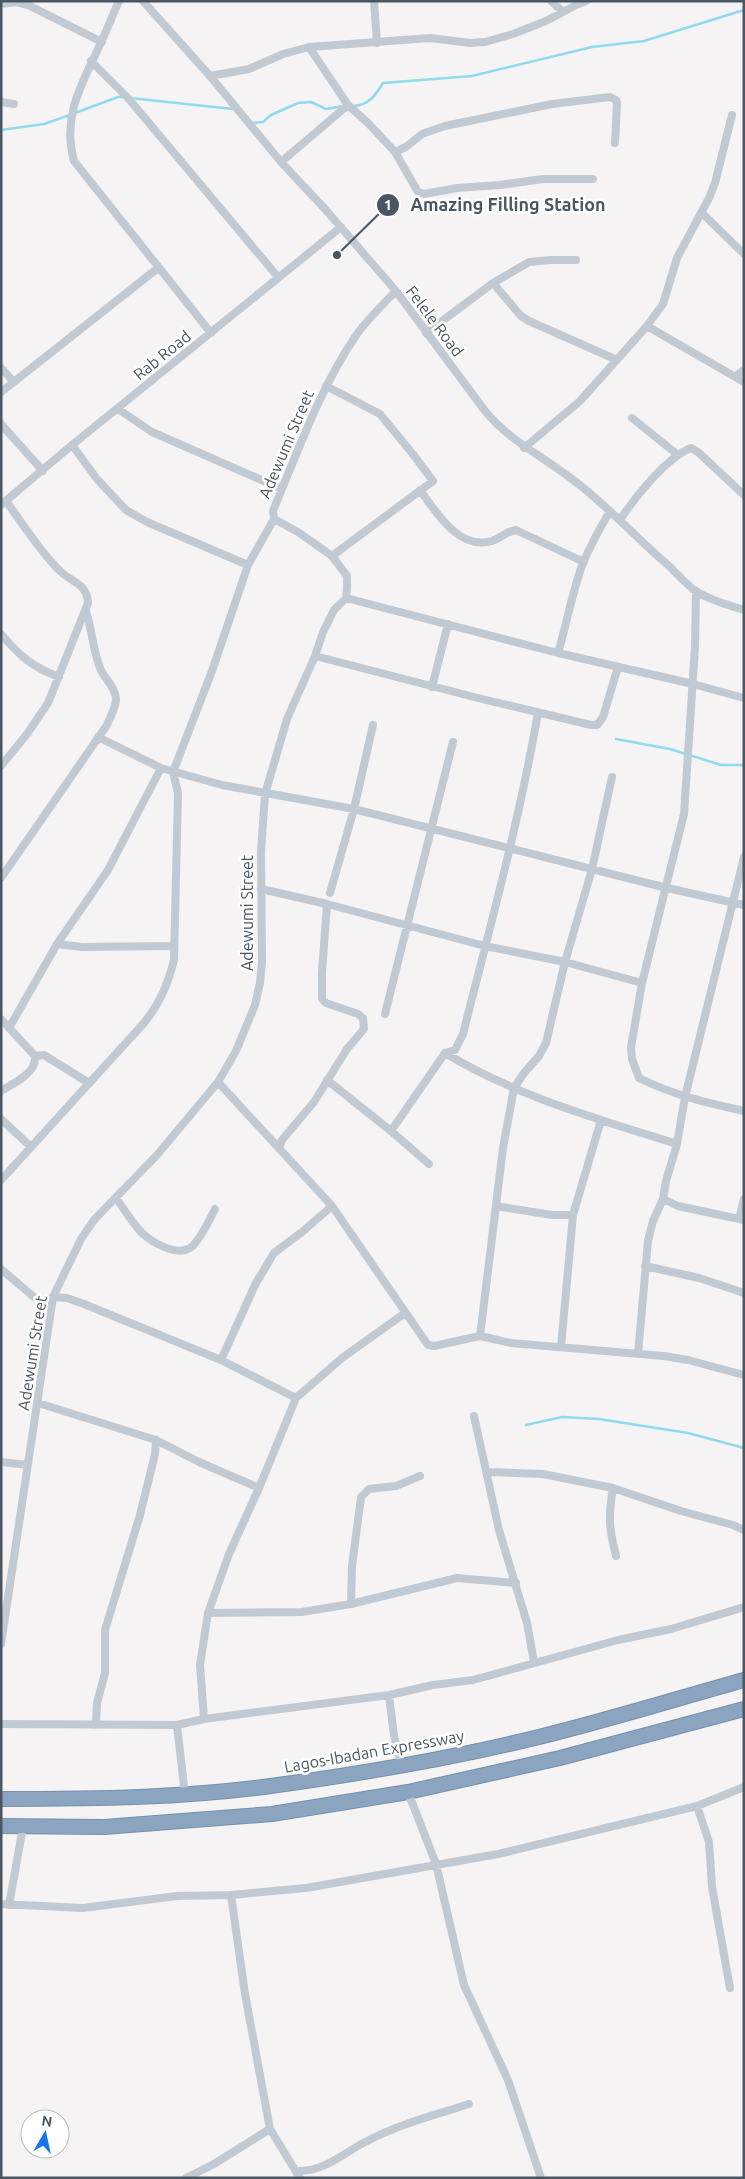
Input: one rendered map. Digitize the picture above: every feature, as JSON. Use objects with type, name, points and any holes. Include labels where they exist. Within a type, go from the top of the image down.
[{"type":"highway","name":"Lagos-Ibadan Expressway","points":[[1,1799],[92,1799],[185,1795],[277,1786],[402,1766],[538,1737],[744,1680]]},
{"type":"highway","points":[[1,1826],[104,1827],[272,1814],[408,1792],[560,1758],[744,1709]]},
{"type":"street","points":[[119,1],[76,97],[70,120],[69,144],[74,161],[211,334]]},
{"type":"street","name":"Felele Road","points":[[142,1],[210,76],[281,162],[396,291],[492,419],[524,448],[572,479],[610,511],[642,543],[696,591],[744,610]]},
{"type":"street","points":[[374,1],[377,43]]},
{"type":"street","points":[[552,1],[563,12]]},
{"type":"street","points":[[210,76],[248,69],[282,54],[309,47],[430,38],[470,43],[485,42],[513,34],[586,1]]},
{"type":"street","points":[[1,4],[16,2],[28,5],[102,42]]},
{"type":"street","points":[[309,47],[348,105],[368,123],[394,152],[418,192],[424,194],[457,188],[543,179],[593,180]]},
{"type":"street","points":[[91,61],[128,98],[278,277]]},
{"type":"street","points":[[394,152],[406,147],[422,134],[445,126],[552,104],[610,97],[616,100],[615,143]]},
{"type":"street","points":[[1,102],[14,104]]},
{"type":"street","points":[[281,162],[348,105]]},
{"type":"street","points":[[524,448],[580,401],[618,360],[664,304],[677,258],[702,213],[715,183],[732,115]]},
{"type":"street","points":[[702,213],[744,254]]},
{"type":"street","name":"Rab Road","points":[[4,503],[72,445],[341,228]]},
{"type":"street","points":[[426,332],[493,282],[529,262],[576,260]]},
{"type":"street","points":[[1,392],[158,268]]},
{"type":"street","points":[[493,282],[521,316],[529,322],[618,360]]},
{"type":"street","name":"Adewumi Street","points":[[1,1644],[53,1297],[81,1239],[94,1220],[157,1155],[218,1082],[236,1051],[255,1005],[262,962],[261,825],[265,794],[287,719],[315,656],[323,632],[334,610],[346,598],[347,576],[332,556],[298,532],[274,519],[273,511],[326,386],[358,333],[396,291]]},
{"type":"street","points":[[647,326],[744,382]]},
{"type":"street","points":[[1,368],[13,381]]},
{"type":"street","points":[[736,376],[744,370]]},
{"type":"street","points":[[326,386],[372,408],[388,422],[432,481],[332,556]]},
{"type":"street","points":[[118,409],[152,432],[282,489]]},
{"type":"street","points":[[632,418],[678,456]]},
{"type":"street","points":[[1,424],[43,471]]},
{"type":"street","points":[[72,445],[96,479],[126,510],[146,522],[248,565]]},
{"type":"street","points":[[620,520],[637,496],[678,456],[691,448],[698,452],[744,495]]},
{"type":"street","points":[[420,490],[440,517],[458,536],[480,541],[491,541],[509,531],[516,530],[584,562]]},
{"type":"street","points":[[1,766],[4,756],[27,734],[48,703],[86,611],[88,593],[83,586],[73,582],[58,569],[4,503]]},
{"type":"street","points":[[558,653],[576,584],[584,562],[595,536],[610,511]]},
{"type":"street","points":[[1,1180],[157,1008],[168,985],[174,960],[178,793],[173,772],[212,671],[248,565],[274,519]]},
{"type":"street","points":[[696,591],[693,684],[684,814],[642,984],[631,1047],[639,1078],[660,1089],[685,1098],[744,1111]]},
{"type":"street","points":[[346,598],[558,653],[693,684],[744,698]]},
{"type":"street","points":[[1,878],[98,738],[115,707],[116,698],[94,654],[91,628],[86,611]]},
{"type":"street","points":[[432,687],[448,624]]},
{"type":"street","points":[[1,634],[21,657],[39,669],[59,678]]},
{"type":"street","points":[[315,656],[585,725],[597,725],[603,717],[618,667]]},
{"type":"street","points":[[391,1131],[444,1053],[455,1050],[463,1034],[511,848],[528,773],[538,713]]},
{"type":"street","points":[[330,893],[354,810],[373,725]]},
{"type":"street","points":[[98,738],[161,768],[222,785],[354,810],[667,888],[744,905]]},
{"type":"street","points":[[385,1014],[453,742]]},
{"type":"street","points":[[9,1028],[57,944],[108,870],[161,768]]},
{"type":"street","points":[[480,1336],[496,1206],[514,1088],[524,1073],[540,1056],[546,1043],[565,962],[592,869],[612,778]]},
{"type":"street","points":[[638,1354],[645,1266],[653,1221],[663,1199],[666,1181],[677,1144],[685,1098],[744,857]]},
{"type":"street","points":[[261,889],[327,904],[485,946],[565,962],[642,984]]},
{"type":"street","points":[[279,1148],[282,1140],[314,1102],[347,1049],[364,1029],[363,1018],[358,1014],[326,1003],[322,999],[327,904]]},
{"type":"street","points":[[57,944],[82,947],[174,946]]},
{"type":"street","points":[[1,1019],[35,1056],[36,1062],[33,1068],[1,1091]]},
{"type":"street","points":[[444,1053],[479,1074],[514,1088],[602,1120],[677,1144]]},
{"type":"street","points":[[35,1056],[44,1055],[89,1083]]},
{"type":"street","points":[[326,1080],[391,1131],[429,1164]]},
{"type":"street","points":[[218,1082],[332,1206],[428,1345],[434,1346],[480,1336],[511,1343],[688,1360],[744,1375]]},
{"type":"street","points":[[1,1119],[31,1146]]},
{"type":"street","points":[[561,1347],[573,1214],[602,1120]]},
{"type":"street","points":[[116,1198],[142,1234],[162,1246],[180,1251],[188,1249],[194,1244],[216,1209]]},
{"type":"street","points":[[663,1199],[678,1206],[741,1220],[744,1199]]},
{"type":"street","points":[[221,1360],[256,1283],[274,1253],[332,1206]]},
{"type":"street","points":[[496,1206],[552,1215],[573,1214]]},
{"type":"street","points":[[645,1266],[699,1278],[744,1293]]},
{"type":"street","points":[[1,1269],[35,1298],[43,1302],[53,1297],[67,1298],[84,1304],[221,1360],[296,1398]]},
{"type":"street","points":[[204,1719],[200,1665],[208,1613],[229,1554],[260,1488],[296,1398],[342,1358],[405,1313]]},
{"type":"street","points":[[38,1403],[156,1440],[199,1462],[260,1488]]},
{"type":"street","points":[[474,1416],[488,1472],[499,1530],[527,1623],[534,1662]]},
{"type":"street","points":[[96,1725],[97,1703],[105,1673],[105,1630],[140,1515],[155,1454],[156,1440]]},
{"type":"street","points":[[1,1462],[28,1465]]},
{"type":"street","points":[[488,1472],[543,1474],[613,1488],[744,1530]]},
{"type":"street","points":[[350,1604],[352,1566],[361,1496],[364,1491],[369,1489],[396,1486],[420,1476]]},
{"type":"street","points":[[613,1488],[608,1514],[616,1556]]},
{"type":"street","points":[[208,1613],[302,1612],[350,1604],[457,1578],[516,1582]]},
{"type":"street","points":[[1,1724],[177,1725],[204,1719],[389,1695],[433,1685],[472,1680],[618,1640],[670,1629],[744,1606]]},
{"type":"street","points":[[389,1695],[394,1736],[402,1766]]},
{"type":"street","points":[[177,1725],[185,1795]]},
{"type":"street","points":[[22,1827],[5,1904],[83,1908],[176,1896],[231,1895],[306,1888],[498,1854],[697,1806],[744,1787]]},
{"type":"street","points":[[408,1792],[436,1864],[464,1984],[508,2080],[541,2178]]},
{"type":"street","points":[[697,1806],[708,1842],[712,1887],[730,1988]]},
{"type":"street","points":[[231,1895],[247,2003],[270,2129],[299,2175],[312,2171],[368,2140],[469,2104]]},
{"type":"street","points":[[186,2178],[214,2164],[270,2129]]},
{"type":"waterway","points":[[353,106],[367,102],[383,83],[472,76],[592,47],[644,41],[744,10]]},
{"type":"waterway","points":[[75,113],[118,97],[124,97]]},
{"type":"waterway","points":[[130,98],[233,109]]},
{"type":"waterway","points":[[252,123],[263,122],[271,115],[298,103],[311,102],[326,109],[343,106]]},
{"type":"waterway","points":[[1,130],[44,124],[70,115]]},
{"type":"waterway","points":[[616,739],[670,749],[721,765],[744,765]]},
{"type":"waterway","points":[[526,1425],[562,1417],[599,1419],[688,1433],[744,1448]]},
{"type":"place","name":"Amazing Filling Station","points":[[337,255]]}]
